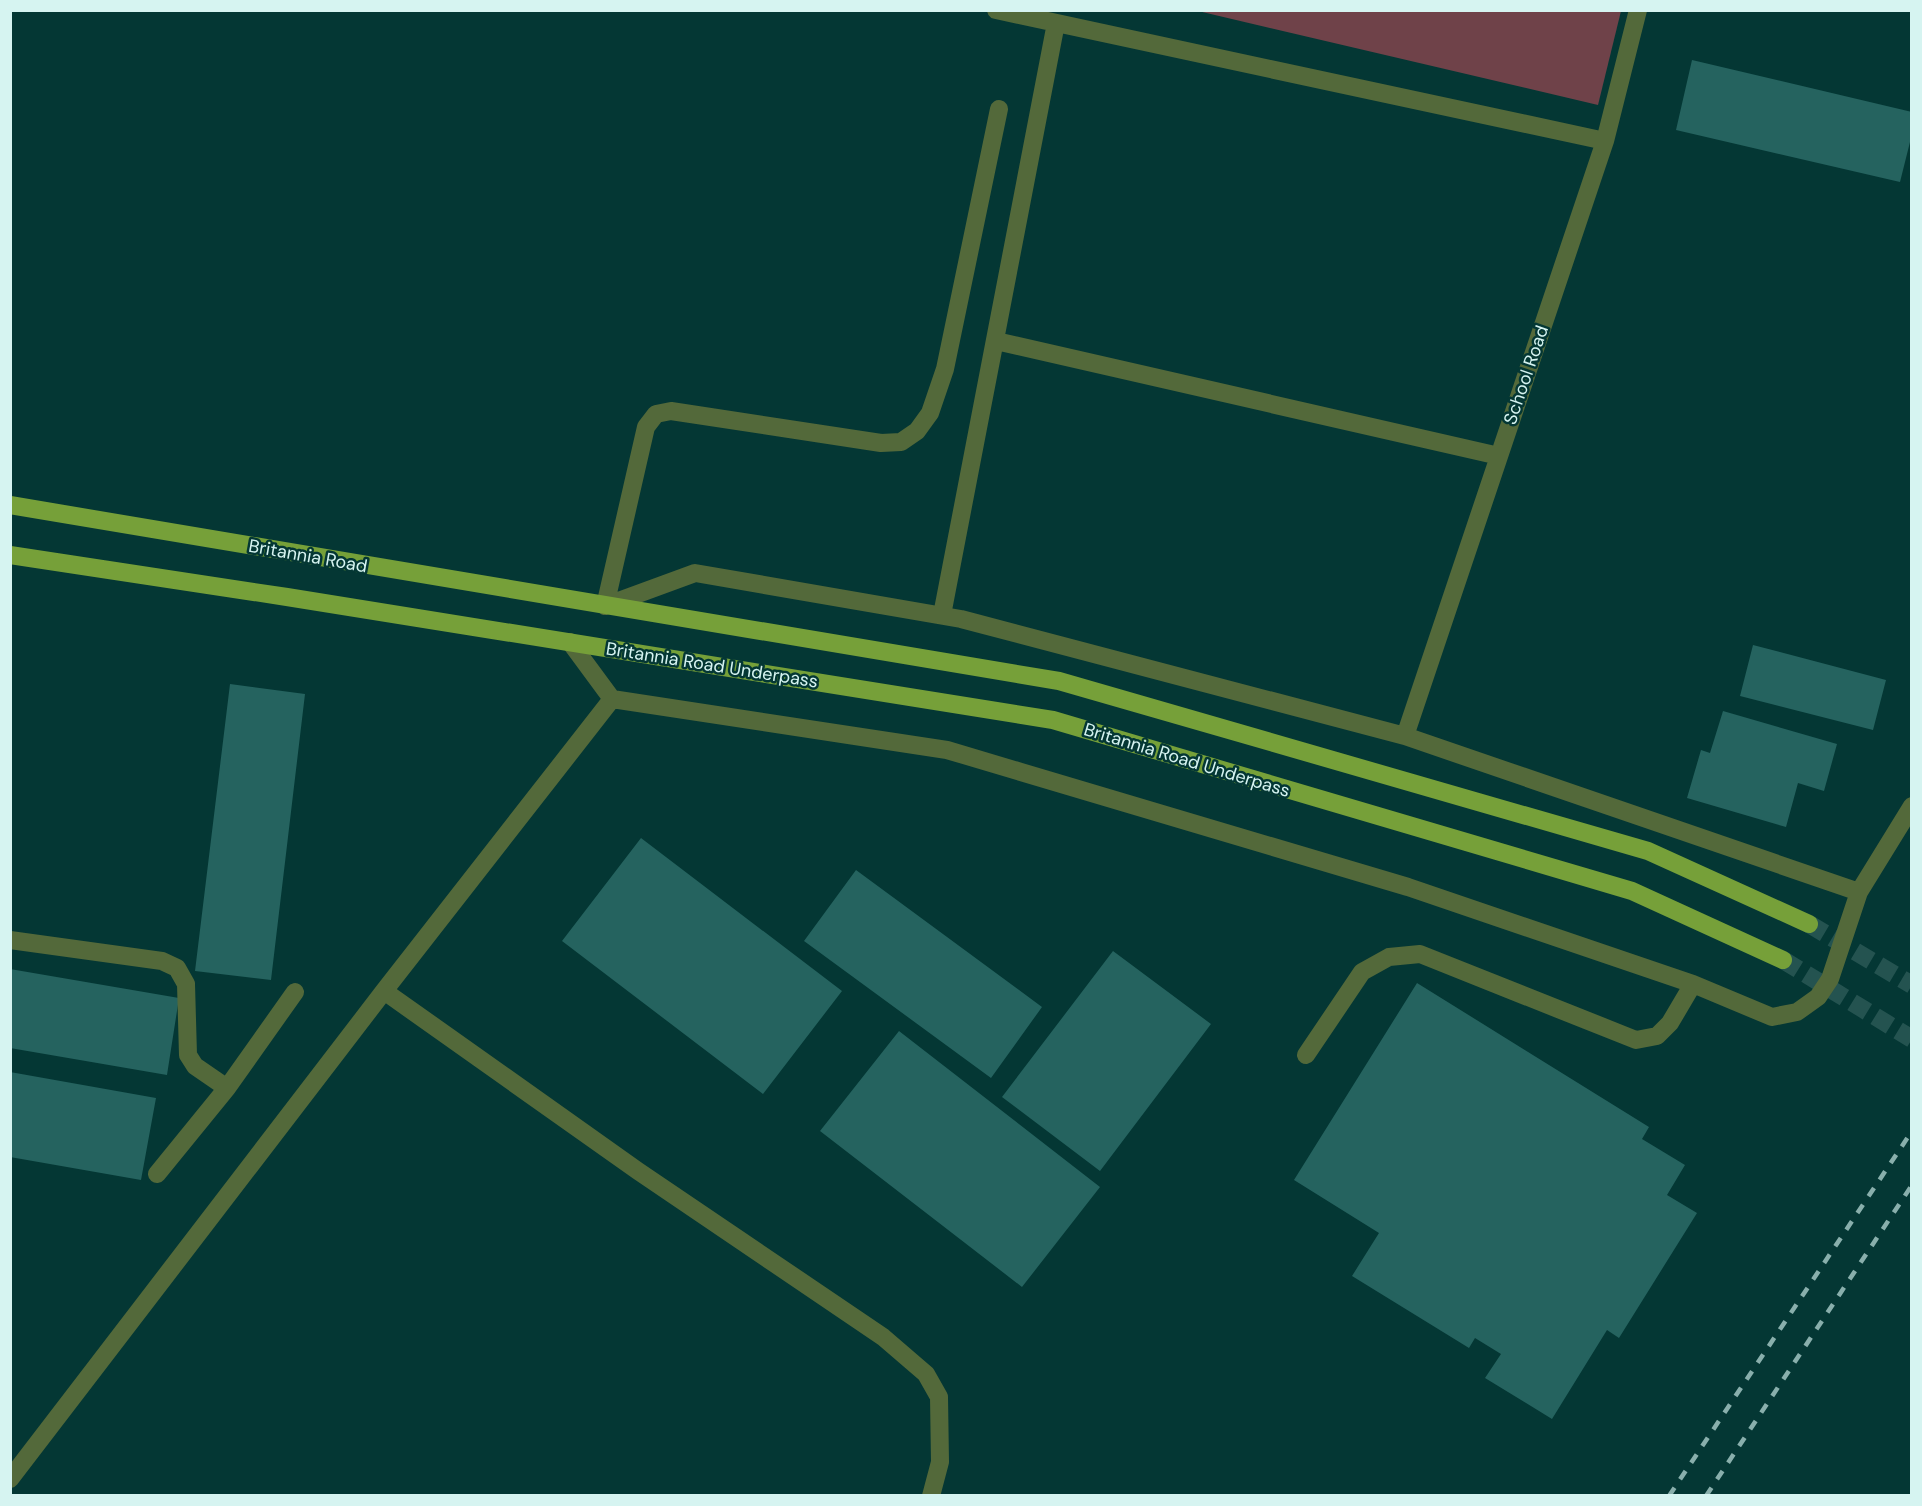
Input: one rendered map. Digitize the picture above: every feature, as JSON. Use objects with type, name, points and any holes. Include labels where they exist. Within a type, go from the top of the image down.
[{"type":"main road","name":"Britannia Road","points":[[10,505],[605,606]]},
{"type":"main road","points":[[10,555],[570,642]]},
{"type":"main road","points":[[605,606],[1059,681],[1648,851],[1809,924]]},
{"type":"main road","name":"Britannia Road Underpass","points":[[570,642],[1053,720],[1632,891],[1783,960]]},
{"type":"street","points":[[996,10],[1605,141]]},
{"type":"street","name":"School Road","points":[[1405,736],[1605,141],[1638,10]]},
{"type":"street","points":[[942,615],[1056,23]]},
{"type":"street","points":[[605,606],[646,427],[656,414],[671,411],[881,443],[901,442],[918,431],[930,413],[945,369],[999,110]]},
{"type":"street","points":[[996,341],[1499,456]]},
{"type":"street","points":[[605,606],[695,573],[942,615],[1405,736],[1859,892]]},
{"type":"street","points":[[570,642],[612,699],[947,750],[1408,887],[1693,984],[1772,1017],[1797,1012],[1818,997],[1830,979],[1859,892],[1911,806]]},
{"type":"street","points":[[10,1479],[612,699]]},
{"type":"street","points":[[10,940],[162,961],[177,968],[186,984],[188,1055],[195,1066],[227,1088]]},
{"type":"street","points":[[1306,1055],[1362,972],[1389,957],[1420,954],[1636,1040],[1657,1036],[1670,1023],[1693,984]]},
{"type":"street","points":[[157,1174],[227,1088],[295,992]]},
{"type":"street","points":[[384,992],[638,1171],[883,1337],[926,1374],[939,1397],[940,1462],[931,1496]]},
{"type":"shaded area","points":[[1198,11],[1621,11],[1598,105]]},
{"type":"building","points":[[1692,60],[1912,112],[1912,134],[1900,182],[1676,130]]},
{"type":"building","points":[[1753,645],[1886,680],[1873,730],[1740,696]]},
{"type":"building","points":[[230,684],[305,694],[271,980],[195,971]]},
{"type":"building","points":[[1723,711],[1837,744],[1824,791],[1798,783],[1786,827],[1687,798],[1701,750],[1710,753]]},
{"type":"building","points":[[641,838],[842,991],[763,1094],[562,941]]},
{"type":"building","points":[[856,870],[1042,1007],[991,1078],[804,941]]},
{"type":"building","points":[[1113,951],[1211,1024],[1100,1171],[1002,1097]]},
{"type":"building","points":[[10,969],[179,998],[167,1075],[10,1048]]},
{"type":"building","points":[[1417,983],[1649,1127],[1642,1139],[1685,1165],[1667,1195],[1697,1213],[1619,1338],[1607,1330],[1552,1419],[1485,1378],[1501,1354],[1475,1338],[1469,1348],[1352,1276],[1379,1233],[1294,1180]]},
{"type":"building","points":[[899,1031],[1100,1187],[1022,1287],[820,1131]]},
{"type":"building","points":[[10,1072],[156,1098],[141,1180],[10,1157]]},
{"type":"tunnel","points":[[1809,924],[1912,985]]},
{"type":"tunnel","points":[[1783,960],[1912,1039]]},
{"type":"railway","points":[[1669,1496],[1912,1131]]},
{"type":"railway","points":[[1706,1496],[1912,1185]]}]
